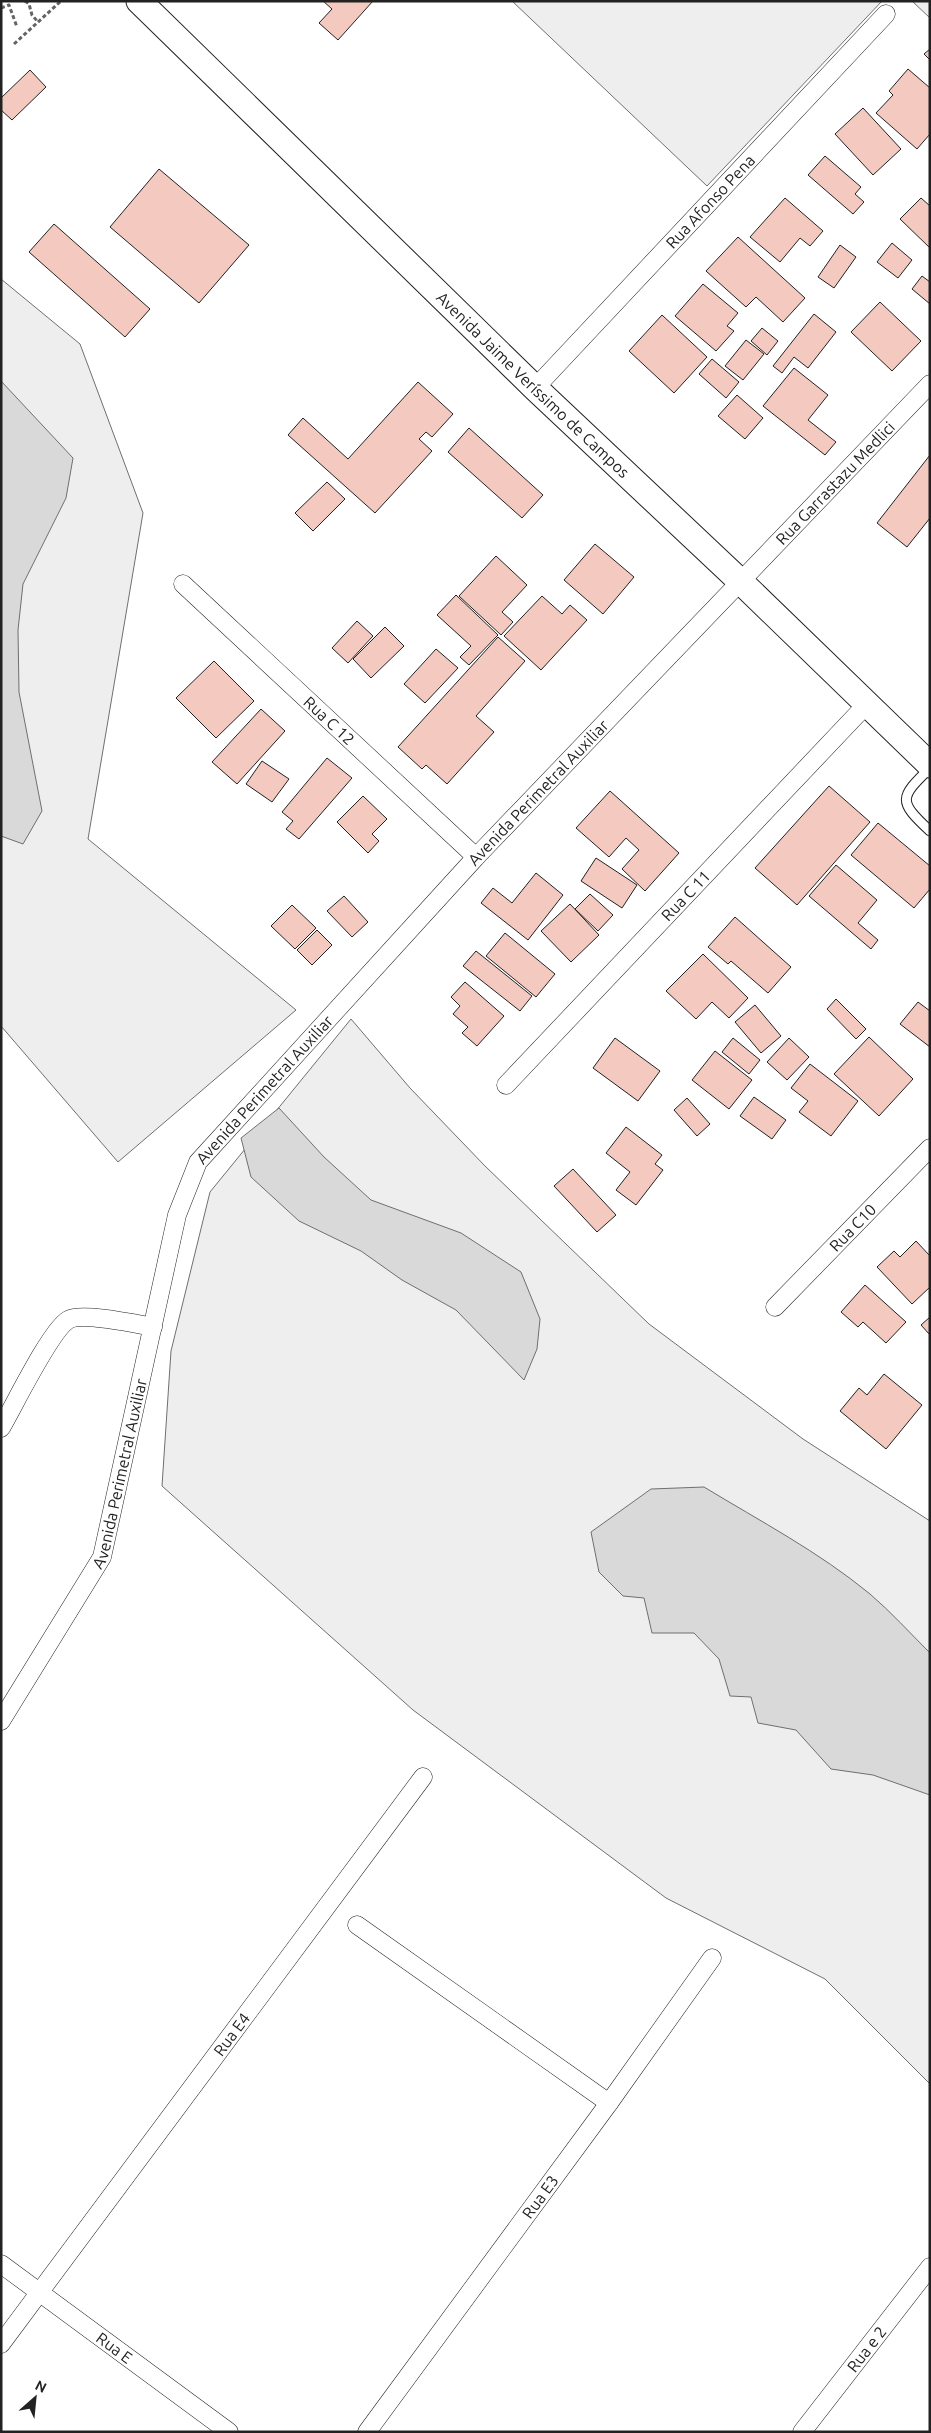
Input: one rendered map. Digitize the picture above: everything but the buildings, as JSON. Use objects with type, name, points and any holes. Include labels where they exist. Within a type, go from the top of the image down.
[{"type":"street","name":"Avenida Jaime Veríssimo de Campos","points":[[139,1],[535,388],[741,582],[930,766]]},
{"type":"street","name":"Rua Afonso Pena","points":[[535,388],[886,14]]},
{"type":"street","name":"Rua Garrastazu Medlici","points":[[741,582],[930,384]]},
{"type":"street","name":"Avenida Perimetral Auxiliar","points":[[1,1721],[102,1557],[177,1215],[198,1162],[476,857],[741,582]]},
{"type":"street","name":"Rua C 12","points":[[183,584],[476,857]]},
{"type":"street","name":"Rua C 11","points":[[506,1085],[866,705]]},
{"type":"street","name":"Rua C10","points":[[775,1307],[930,1148]]},
{"type":"street","points":[[1,1428],[53,1335],[69,1319],[87,1317],[153,1327]]},
{"type":"street","name":"Rua E4","points":[[1,2344],[423,1777]]},
{"type":"street","points":[[357,1925],[609,2103]]},
{"type":"street","name":"Rua E3","points":[[367,2432],[609,2103],[712,1958]]},
{"type":"street","name":"Rua E","points":[[1,2264],[229,2432]]},
{"type":"street","name":"Rua e 2","points":[[802,2432],[930,2267]]},
{"type":"lane","points":[[930,766],[910,788],[905,799],[907,810],[930,831]]},
{"type":"path","points":[[25,1],[29,4],[32,15],[38,22]]},
{"type":"path","points":[[14,44],[61,1]]},
{"type":"path","points":[[1,8],[10,3],[17,27]]},
{"type":"shaded area","points":[[512,1],[882,1],[707,186]]},
{"type":"shaded area","points":[[912,1],[930,1],[930,18]]},
{"type":"shaded area","points":[[1,279],[80,344],[143,513],[88,839],[296,1010],[118,1162],[1,1026]]},
{"type":"shaded area","points":[[1,381],[73,458],[66,498],[23,584],[18,630],[19,692],[42,811],[23,844],[1,836]]},
{"type":"shaded area","points":[[351,1019],[410,1088],[485,1166],[649,1324],[803,1439],[930,1521],[930,2084],[825,1979],[666,1898],[413,1710],[162,1486],[171,1351],[210,1192]]},
{"type":"shaded area","points":[[279,1108],[324,1157],[371,1200],[461,1233],[521,1272],[540,1319],[537,1349],[524,1380],[456,1310],[402,1280],[361,1251],[299,1221],[251,1177],[241,1138]]},
{"type":"shaded area","points":[[704,1487],[789,1538],[851,1579],[885,1608],[930,1653],[930,1795],[873,1775],[831,1769],[796,1730],[758,1723],[751,1697],[730,1696],[719,1659],[694,1633],[652,1633],[644,1598],[623,1596],[599,1572],[591,1532],[651,1489]]}]
